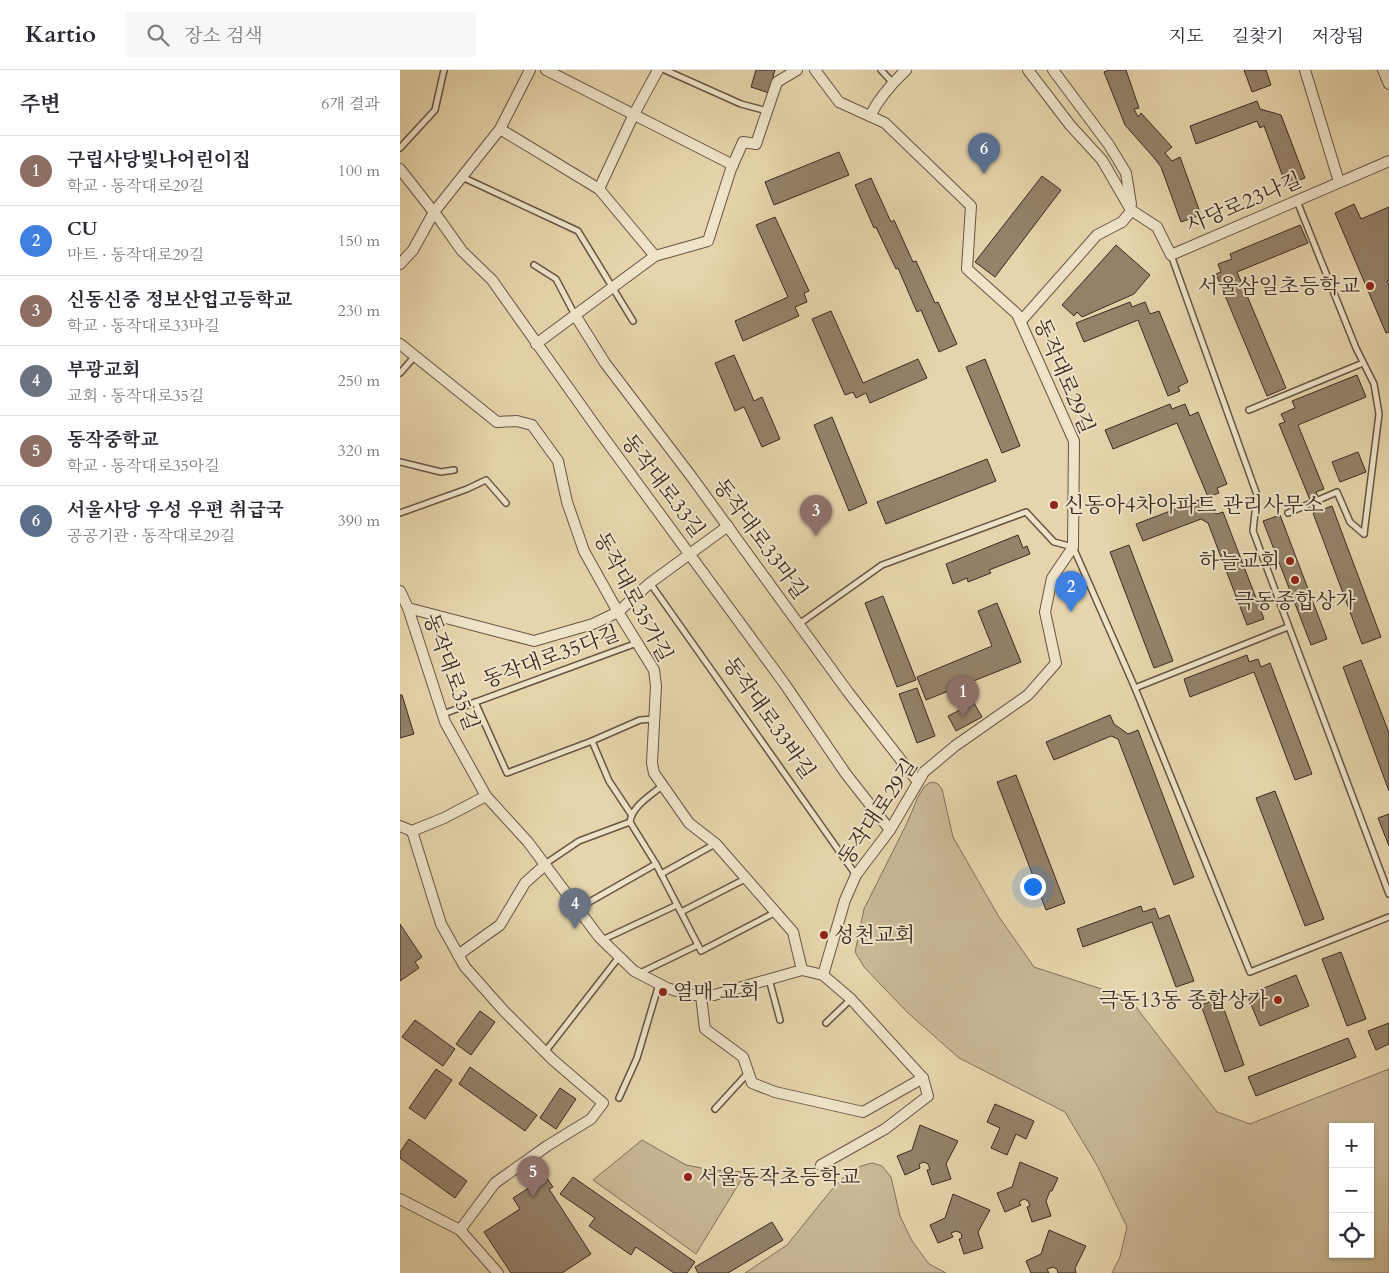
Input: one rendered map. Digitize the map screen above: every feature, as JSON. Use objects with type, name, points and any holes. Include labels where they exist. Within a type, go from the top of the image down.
[{"type":"street","points":[[400,264],[413,250],[434,212],[500,129],[530,70]]},
{"type":"street","points":[[546,70],[733,165]]},
{"type":"street","points":[[599,189],[634,114],[658,70]]},
{"type":"street","points":[[536,344],[655,256],[708,241],[742,142],[756,144],[778,82],[797,70]]},
{"type":"street","name":"동작대로29길","points":[[815,70],[839,102],[885,123],[972,206],[967,269],[1017,314],[1074,442],[1073,547],[1052,578],[1045,612],[1056,663],[1028,695],[955,746],[924,772],[890,830],[856,875],[845,900],[822,975]]},
{"type":"street","points":[[870,116],[876,103],[892,82],[906,70]]},
{"type":"street","name":"사당로23나길","points":[[1028,70],[1070,125],[1102,160],[1132,210],[1157,227],[1171,255],[1389,161]]},
{"type":"street","points":[[1020,322],[1098,235],[1122,222],[1132,210],[1126,173],[1109,145],[1053,70]]},
{"type":"street","points":[[1305,70],[1339,182]]},
{"type":"street","points":[[1383,70],[1389,84]]},
{"type":"street","points":[[500,129],[599,189],[655,256]]},
{"type":"street","name":"동작대로33길","points":[[400,169],[462,251],[492,280],[536,344],[784,683],[846,774],[890,830]]},
{"type":"street","name":"동작대로33마길","points":[[575,315],[605,363],[728,526],[848,692],[918,782]]},
{"type":"street","name":"동작대로35가길","points":[[400,344],[497,422],[517,421],[532,425],[558,461],[567,502],[584,551],[618,612],[654,670],[656,686],[653,719],[652,764],[654,773],[689,823],[716,844],[793,932],[802,970]]},
{"type":"street","points":[[408,608],[534,641],[593,624],[618,612],[650,583],[728,526]]},
{"type":"street","name":"동작대로35길","points":[[400,591],[408,608],[442,714],[486,796],[528,842],[602,940],[634,971],[659,984],[690,995],[701,996],[714,995],[802,970],[822,975]]},
{"type":"street","points":[[400,826],[412,831],[444,818],[486,796]]},
{"type":"street","points":[[412,831],[441,924],[465,967],[504,1011],[545,1052],[603,1103],[591,1119],[547,1146],[496,1183],[460,1230]]},
{"type":"street","points":[[458,955],[500,925],[524,883],[545,865]]},
{"type":"street","points":[[821,1165],[885,1129],[928,1096],[923,1078],[851,999],[822,975]]},
{"type":"street","points":[[701,996],[705,1029],[743,1057],[752,1083],[775,1092],[863,1112],[923,1078]]},
{"type":"street","points":[[400,1199],[460,1230],[498,1273]]},
{"type":"lane","points":[[400,148],[435,110],[444,70]]},
{"type":"lane","points":[[666,70],[741,104],[767,111]]},
{"type":"lane","points":[[881,70],[892,82]]},
{"type":"lane","points":[[462,177],[578,231],[633,321]]},
{"type":"lane","points":[[1288,513],[1338,492],[1350,522],[1364,534],[1379,414],[1374,384],[1356,348],[1297,201]]},
{"type":"lane","points":[[1171,255],[1257,495],[1253,531],[1389,894]]},
{"type":"lane","points":[[534,265],[556,279],[575,315]]},
{"type":"lane","points":[[400,373],[416,355]]},
{"type":"lane","points":[[1248,410],[1363,363]]},
{"type":"lane","points":[[400,462],[441,472],[454,470]]},
{"type":"lane","points":[[400,513],[467,489],[486,480],[506,503]]},
{"type":"lane","points":[[798,624],[882,565],[1026,512],[1054,542],[1073,547],[1134,688],[1250,972],[1389,917]]},
{"type":"lane","name":"동작대로33바길","points":[[650,583],[856,875]]},
{"type":"lane","points":[[1134,688],[1288,627]]},
{"type":"lane","name":"동작대로35다길","points":[[442,714],[638,643]]},
{"type":"lane","name":"동작대로35다길","points":[[475,702],[506,773],[640,720],[653,719]]},
{"type":"lane","points":[[592,740],[609,781],[631,814]]},
{"type":"lane","points":[[662,786],[636,808],[631,814],[630,822],[656,864],[700,948]]},
{"type":"lane","points":[[545,865],[579,841],[630,822]]},
{"type":"lane","points":[[661,874],[716,844]]},
{"type":"lane","points":[[577,909],[656,864]]},
{"type":"lane","points":[[681,912],[745,879]]},
{"type":"lane","points":[[602,940],[677,905]]},
{"type":"lane","points":[[638,974],[700,948],[776,912]]},
{"type":"lane","points":[[545,1052],[619,957]]},
{"type":"lane","points":[[769,979],[780,1020]]},
{"type":"lane","points":[[619,1098],[637,1058],[659,984]]},
{"type":"lane","points":[[826,1023],[851,999]]},
{"type":"lane","points":[[715,1109],[748,1073]]},
{"type":"shaded area","points":[[933,782],[942,789],[953,837],[999,917],[1034,967],[1129,998],[1217,1112],[1250,1124],[1389,1069],[1389,1273],[1112,1273],[1120,1257],[1127,1227],[1098,1167],[1065,1112],[959,1058],[907,1012],[864,967],[855,952],[864,909],[924,787]]},
{"type":"shaded area","points":[[642,1140],[686,1165],[711,1170],[746,1172],[696,1254],[593,1180]]},
{"type":"shaded area","points":[[872,1163],[882,1166],[891,1177],[900,1216],[912,1241],[929,1264],[946,1273],[745,1273],[787,1245],[833,1188],[846,1175],[861,1166]]},
{"type":"building","points":[[756,70],[775,70],[769,93],[751,87]]},
{"type":"building","points":[[1109,70],[1126,70],[1139,108],[1134,109],[1138,117],[1141,113],[1172,147],[1165,153],[1172,161],[1180,157],[1201,215],[1181,222],[1161,167],[1125,125],[1104,72]]},
{"type":"building","points":[[1244,70],[1266,70],[1271,85],[1252,92]]},
{"type":"building","points":[[1257,101],[1260,109],[1281,115],[1305,178],[1286,185],[1264,126],[1260,128],[1257,121],[1196,144],[1190,126]]},
{"type":"building","points":[[839,152],[849,175],[774,205],[765,182]]},
{"type":"building","points":[[1042,176],[1061,190],[995,277],[975,262]]},
{"type":"building","points":[[871,178],[891,222],[894,220],[913,262],[916,261],[935,303],[938,302],[957,344],[939,352],[921,310],[917,312],[898,268],[896,269],[876,227],[874,228],[855,185]]},
{"type":"building","points":[[1354,204],[1361,219],[1389,207],[1389,281],[1387,281],[1389,285],[1389,332],[1386,333],[1335,213]]},
{"type":"building","points":[[775,217],[809,291],[804,293],[807,302],[795,307],[799,316],[743,341],[735,321],[788,297],[756,225]]},
{"type":"building","points":[[1300,225],[1308,243],[1237,272],[1286,388],[1267,396],[1216,274],[1221,272],[1218,264],[1232,259],[1230,254]]},
{"type":"building","points":[[1116,245],[1150,275],[1134,294],[1082,317],[1077,312],[1074,316],[1062,305]]},
{"type":"building","points":[[1130,302],[1132,307],[1145,302],[1150,314],[1159,311],[1188,382],[1178,387],[1180,391],[1168,396],[1138,320],[1084,342],[1076,323]]},
{"type":"building","points":[[831,311],[863,383],[918,359],[927,378],[870,403],[866,393],[856,398],[853,392],[845,395],[812,319]]},
{"type":"building","points":[[734,355],[754,401],[762,397],[780,439],[762,447],[744,407],[735,411],[715,363]]},
{"type":"building","points":[[985,359],[1020,446],[1002,453],[966,367]]},
{"type":"building","points":[[1357,375],[1366,397],[1298,425],[1324,489],[1316,492],[1318,497],[1310,500],[1279,424],[1285,422],[1281,414],[1295,408],[1292,401]]},
{"type":"building","points":[[1170,404],[1172,409],[1185,404],[1190,416],[1198,412],[1227,484],[1217,488],[1219,493],[1208,497],[1177,423],[1113,449],[1105,430]]},
{"type":"building","points":[[832,417],[867,503],[849,511],[814,425]]},
{"type":"building","points":[[1358,452],[1366,472],[1340,482],[1332,462]]},
{"type":"building","points":[[987,459],[996,481],[886,524],[877,502]]},
{"type":"building","points":[[1199,500],[1202,507],[1217,514],[1223,512],[1264,619],[1247,625],[1208,523],[1201,519],[1143,541],[1136,524]]},
{"type":"building","points":[[1332,506],[1381,637],[1362,644],[1313,513]]},
{"type":"building","name":"극동종합상가","points":[[1280,515],[1327,639],[1311,645],[1263,521]]},
{"type":"building","points":[[1018,535],[1023,548],[1027,546],[1030,554],[989,570],[991,573],[968,582],[967,578],[953,584],[946,564]]},
{"type":"building","points":[[1129,545],[1173,661],[1154,668],[1110,552]]},
{"type":"building","points":[[883,596],[916,680],[897,687],[865,603]]},
{"type":"building","points":[[997,603],[1021,662],[926,700],[917,677],[992,646],[978,611]]},
{"type":"building","points":[[1247,655],[1249,662],[1258,659],[1261,667],[1270,663],[1312,774],[1295,780],[1254,672],[1190,697],[1184,679]]},
{"type":"building","points":[[1361,660],[1389,733],[1389,791],[1343,667]]},
{"type":"building","points":[[917,688],[935,736],[917,743],[899,694]]},
{"type":"building","points":[[400,695],[402,695],[414,734],[400,738]]},
{"type":"building","points":[[974,703],[982,717],[956,731],[948,716]]},
{"type":"building","points":[[1110,715],[1114,724],[1128,734],[1138,730],[1194,877],[1174,885],[1118,739],[1111,736],[1054,760],[1046,742]]},
{"type":"building","points":[[1016,775],[1065,903],[1046,910],[997,782]]},
{"type":"building","points":[[1275,791],[1324,919],[1305,926],[1256,798]]},
{"type":"building","points":[[1389,814],[1389,846],[1378,818]]},
{"type":"building","points":[[1141,906],[1143,912],[1155,908],[1159,919],[1169,915],[1194,981],[1176,987],[1152,922],[1083,947],[1077,929]]},
{"type":"building","points":[[400,924],[422,957],[415,962],[419,968],[400,981]]},
{"type":"building","points":[[1341,952],[1366,1019],[1347,1026],[1322,959]]},
{"type":"building","name":"극동13동 종합상가","points":[[1296,975],[1309,1006],[1260,1026],[1247,995]]},
{"type":"building","points":[[1220,998],[1244,1065],[1225,1072],[1201,1005]]},
{"type":"building","points":[[480,1011],[495,1022],[471,1055],[456,1044]]},
{"type":"building","points":[[415,1020],[455,1049],[443,1066],[402,1037]]},
{"type":"building","points":[[1389,1023],[1389,1044],[1376,1050],[1368,1031]]},
{"type":"building","points":[[1348,1038],[1356,1057],[1256,1096],[1248,1077]]},
{"type":"building","points":[[470,1067],[537,1115],[525,1131],[459,1084]]},
{"type":"building","points":[[436,1069],[452,1080],[425,1119],[409,1108]]},
{"type":"building","points":[[560,1088],[576,1099],[556,1129],[540,1118]]},
{"type":"building","points":[[995,1104],[1034,1121],[1026,1139],[1016,1134],[1007,1155],[991,1148],[1000,1128],[987,1122]]},
{"type":"building","points":[[920,1125],[958,1141],[946,1164],[951,1179],[932,1185],[927,1170],[930,1169],[928,1164],[924,1162],[919,1164],[920,1168],[905,1175],[897,1156],[912,1150]]},
{"type":"building","points":[[409,1139],[467,1181],[455,1198],[400,1158],[400,1152]]},
{"type":"building","points":[[1020,1162],[1058,1178],[1046,1201],[1051,1216],[1032,1222],[1027,1207],[1030,1206],[1028,1201],[1024,1199],[1019,1202],[1021,1205],[1005,1212],[997,1193],[1012,1187]]},
{"type":"building","points":[[546,1177],[553,1187],[549,1189],[591,1254],[562,1273],[511,1273],[484,1232],[520,1209],[513,1198]]},
{"type":"building","points":[[573,1177],[695,1262],[687,1273],[674,1273],[636,1247],[631,1255],[589,1226],[595,1218],[560,1194]]},
{"type":"building","points":[[953,1194],[990,1210],[978,1232],[983,1248],[964,1254],[959,1239],[962,1238],[961,1233],[956,1231],[951,1233],[953,1237],[938,1243],[930,1225],[945,1218]]},
{"type":"building","points":[[772,1222],[783,1240],[728,1273],[698,1273],[695,1267]]},
{"type":"building","points":[[1049,1230],[1086,1246],[1075,1268],[1076,1273],[1058,1273],[1057,1269],[1053,1267],[1047,1269],[1049,1273],[1031,1273],[1026,1261],[1041,1254]]},
{"type":"place","name":"서울사당 우성 우편 취급국","points":[[984,174]]},
{"type":"place","name":"서울삼일초등학교","points":[[1370,286]]},
{"type":"place","name":"신동아4차아파트 관리사무소","points":[[1054,505]]},
{"type":"place","name":"신동신중 정보산업고등학교","points":[[816,536]]},
{"type":"place","name":"하늘교회","points":[[1290,561]]},
{"type":"place","name":"극동종합상가","points":[[1295,580]]},
{"type":"place","name":"CU","points":[[1071,612]]},
{"type":"place","name":"구립사당빛나어린이집","points":[[963,717]]},
{"type":"place","name":"부광교회","points":[[575,929]]},
{"type":"place","name":"성천교회","points":[[824,935]]},
{"type":"place","name":"열매 교회","points":[[663,992]]},
{"type":"place","name":"극동13동 종합상가","points":[[1278,1000]]},
{"type":"place","name":"서울동작초등학교","points":[[688,1177]]},
{"type":"place","name":"동작중학교","points":[[533,1197]]}]
